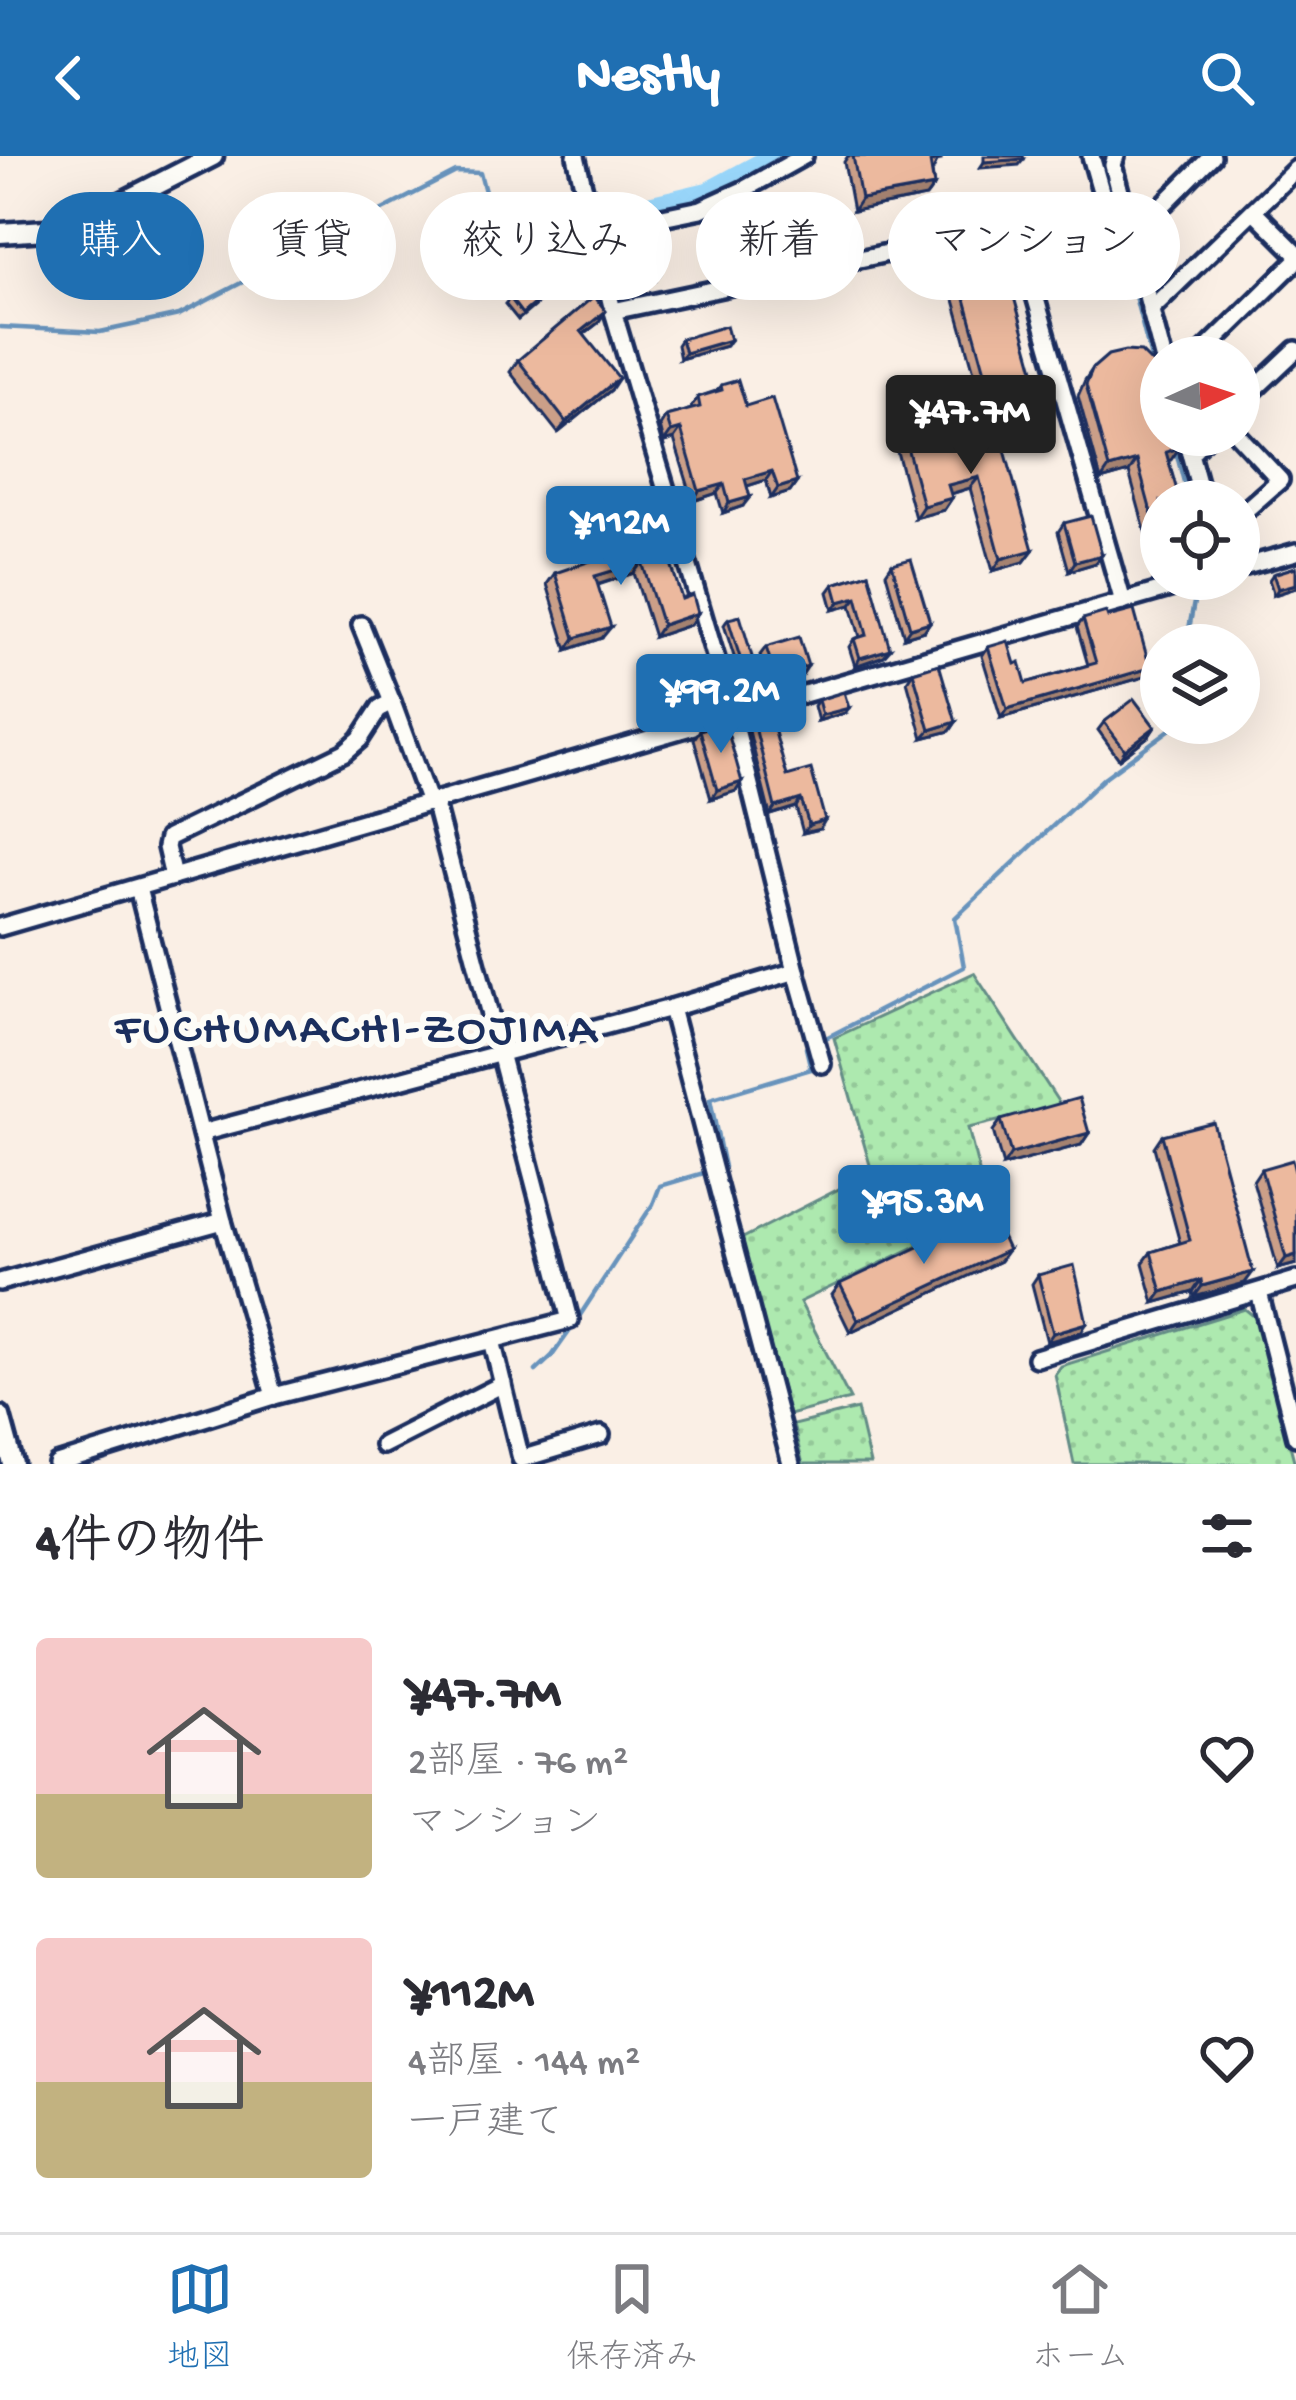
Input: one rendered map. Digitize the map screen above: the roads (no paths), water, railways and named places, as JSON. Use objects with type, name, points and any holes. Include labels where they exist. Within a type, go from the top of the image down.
[{"type":"main road","points":[[0,233],[62,229],[213,156]]},
{"type":"main road","points":[[0,1416],[13,1464]]},
{"type":"street","points":[[576,156],[585,192]]},
{"type":"street","points":[[672,215],[701,209],[804,156]]},
{"type":"street","points":[[1091,156],[1101,192]]},
{"type":"street","points":[[1116,156],[1113,165],[1120,192]]},
{"type":"street","points":[[1176,192],[1212,156]]},
{"type":"street","points":[[1150,310],[1296,169]]},
{"type":"street","points":[[1219,336],[1296,257],[1255,212]]},
{"type":"street","points":[[613,311],[1015,226],[1123,602]]},
{"type":"street","points":[[610,300],[732,713],[822,1064]]},
{"type":"street","points":[[1148,300],[1157,336]]},
{"type":"street","points":[[1260,384],[1296,350]]},
{"type":"street","points":[[1258,456],[1280,480],[1260,498]]},
{"type":"street","points":[[1260,562],[1296,552]]},
{"type":"street","points":[[0,927],[1140,597]]},
{"type":"street","points":[[57,1464],[274,1396],[570,1320],[432,802],[361,625]]},
{"type":"street","points":[[173,877],[168,838],[345,752],[380,709],[392,702]]},
{"type":"street","points":[[138,888],[223,1221],[274,1396]]},
{"type":"street","points":[[201,1133],[671,1008],[796,970]]},
{"type":"street","points":[[671,1008],[790,1464]]},
{"type":"street","points":[[0,1282],[223,1221]]},
{"type":"street","points":[[1036,1358],[1296,1280]]},
{"type":"street","points":[[1258,1292],[1296,1438]]},
{"type":"street","points":[[493,1340],[521,1459],[602,1436]]},
{"type":"street","points":[[383,1445],[503,1384]]},
{"type":"waterway","points":[[672,203],[708,194],[778,156]]},
{"type":"waterway","points":[[1101,156],[1109,192]]},
{"type":"waterway","points":[[0,327],[100,332],[179,315],[456,172],[480,173],[485,192]]},
{"type":"waterway","points":[[1136,300],[1145,336]]},
{"type":"waterway","points":[[1177,456],[1183,480]]},
{"type":"waterway","points":[[1190,624],[1194,600]]},
{"type":"waterway","points":[[820,1041],[964,967],[955,918],[1105,777],[1150,744]]},
{"type":"waterway","points":[[536,1371],[569,1332],[660,1186],[724,1167],[710,1099],[811,1069],[806,1048],[810,1046]]},
{"type":"district","name":"FUCHUMACHI-ZOJIMA","points":[[357,1024]]}]
